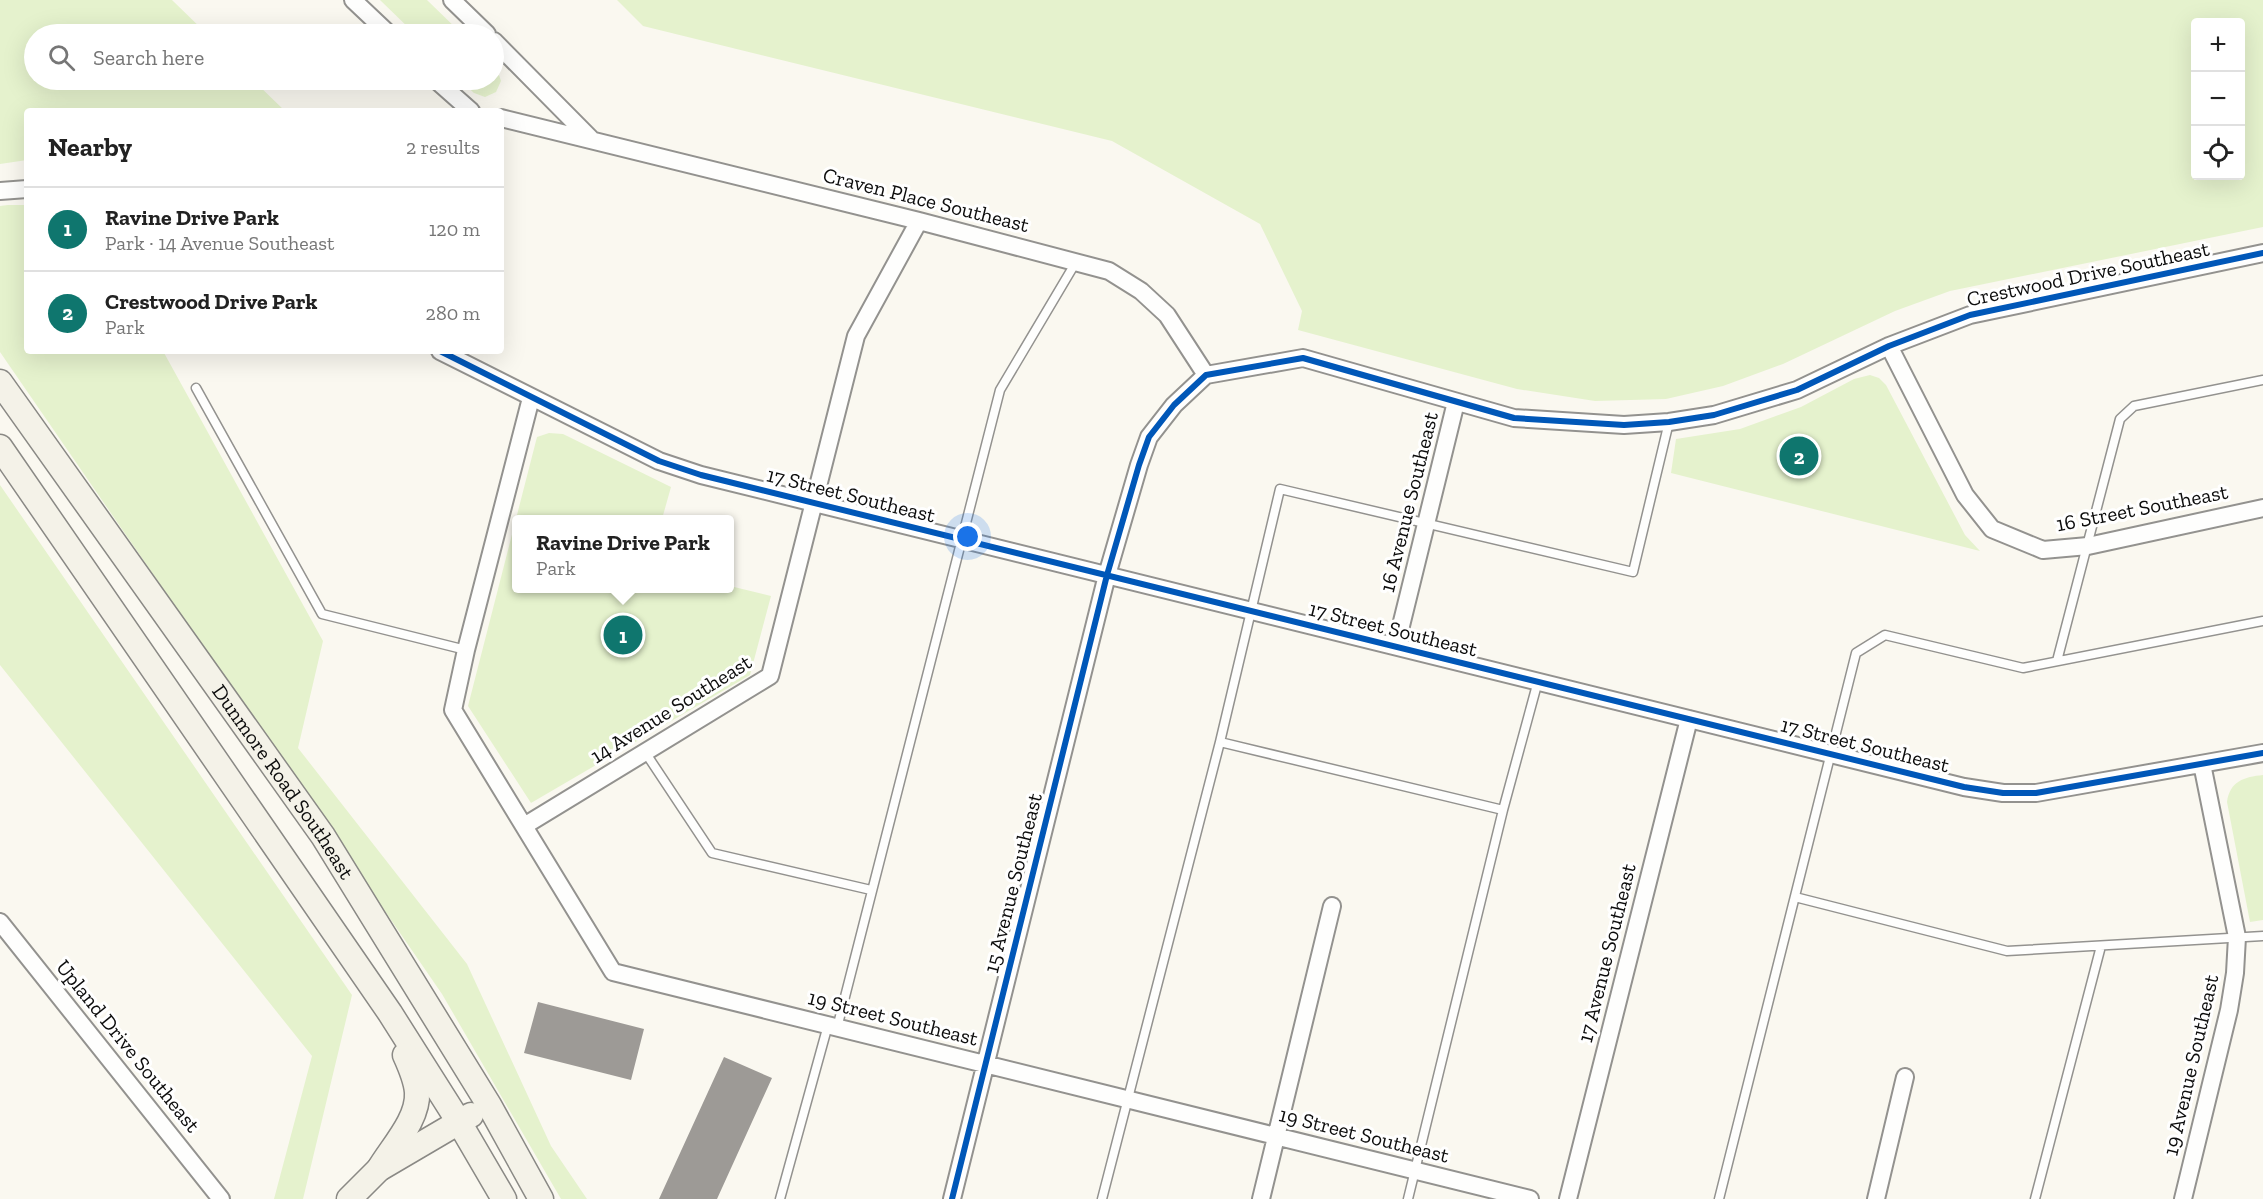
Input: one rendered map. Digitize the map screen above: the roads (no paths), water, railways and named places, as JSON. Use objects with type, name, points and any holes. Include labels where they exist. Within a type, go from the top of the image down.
[{"type":"main road","name":"Dunmore Road Southeast","points":[[0,382],[323,836],[489,1106],[541,1199]]},
{"type":"main road","name":"Dunmore Road Southeast","points":[[0,447],[390,1013],[459,1122],[504,1199]]},
{"type":"main road","points":[[349,1199],[379,1169],[411,1117],[417,1092],[390,1013]]},
{"type":"main road","points":[[379,1169],[489,1106]]},
{"type":"street","points":[[353,0],[378,24]]},
{"type":"street","points":[[452,0],[477,24]]},
{"type":"street","points":[[504,51],[592,140]]},
{"type":"street","points":[[447,90],[468,108]]},
{"type":"street","name":"Craven Place Southeast","points":[[504,119],[1076,261],[1108,271],[1141,291],[1167,315],[1206,375]]},
{"type":"street","points":[[0,191],[24,189]]},
{"type":"street","name":"14 Avenue Southeast","points":[[524,826],[770,676],[856,336],[919,222]]},
{"type":"street","name":"Crestwood Drive Southeast","points":[[1206,375],[1303,358],[1514,418],[1624,425],[1669,422],[1714,415],[1797,390],[1889,346],[1970,315],[2263,253]]},
{"type":"street","name":"16 Street Southeast","points":[[1889,346],[1965,495],[1992,529],[2043,550],[2088,546],[2263,508]]},
{"type":"street","name":"17 Street Southeast","points":[[446,354],[659,461],[701,475],[1964,787],[2003,793],[2036,793],[2263,753]]},
{"type":"street","points":[[1107,575],[1149,437],[1174,405],[1206,375]]},
{"type":"street","points":[[466,650],[531,398]]},
{"type":"street","name":"16 Avenue Southeast","points":[[1396,646],[1456,402]]},
{"type":"street","name":"15 Avenue Southeast","points":[[952,1199],[1107,575]]},
{"type":"street","name":"19 Street Southeast","points":[[466,650],[453,710],[613,972],[1530,1199]]},
{"type":"street","name":"17 Avenue Southeast","points":[[1568,1199],[1689,719]]},
{"type":"street","name":"19 Avenue Southeast","points":[[2183,1199],[2229,1010],[2235,973],[2237,937],[2202,764]]},
{"type":"street","points":[[1261,1199],[1332,906]]},
{"type":"street","name":"Upland Drive Southeast","points":[[0,922],[221,1199]]},
{"type":"street","points":[[1876,1199],[1905,1077]]},
{"type":"lane","points":[[780,1199],[871,890],[1000,390],[1076,261]]},
{"type":"lane","points":[[2057,661],[2120,419],[2134,406],[2263,380]]},
{"type":"lane","points":[[196,388],[322,614],[466,650]]},
{"type":"lane","points":[[1102,1199],[1220,742],[1280,489],[1633,572],[1669,422]]},
{"type":"lane","points":[[1719,1199],[1856,653],[1885,635],[2024,668],[2263,621]]},
{"type":"lane","points":[[1408,1199],[1503,810],[1538,681]]},
{"type":"lane","points":[[1220,742],[1503,810]]},
{"type":"lane","points":[[645,752],[712,853],[871,890]]},
{"type":"lane","points":[[1795,897],[2007,951],[2263,936]]},
{"type":"lane","points":[[2036,1199],[2101,946]]},
{"type":"place","name":"Crestwood Drive Park","points":[[1799,456]]},
{"type":"place","name":"Ravine Drive Park","points":[[623,635]]}]
